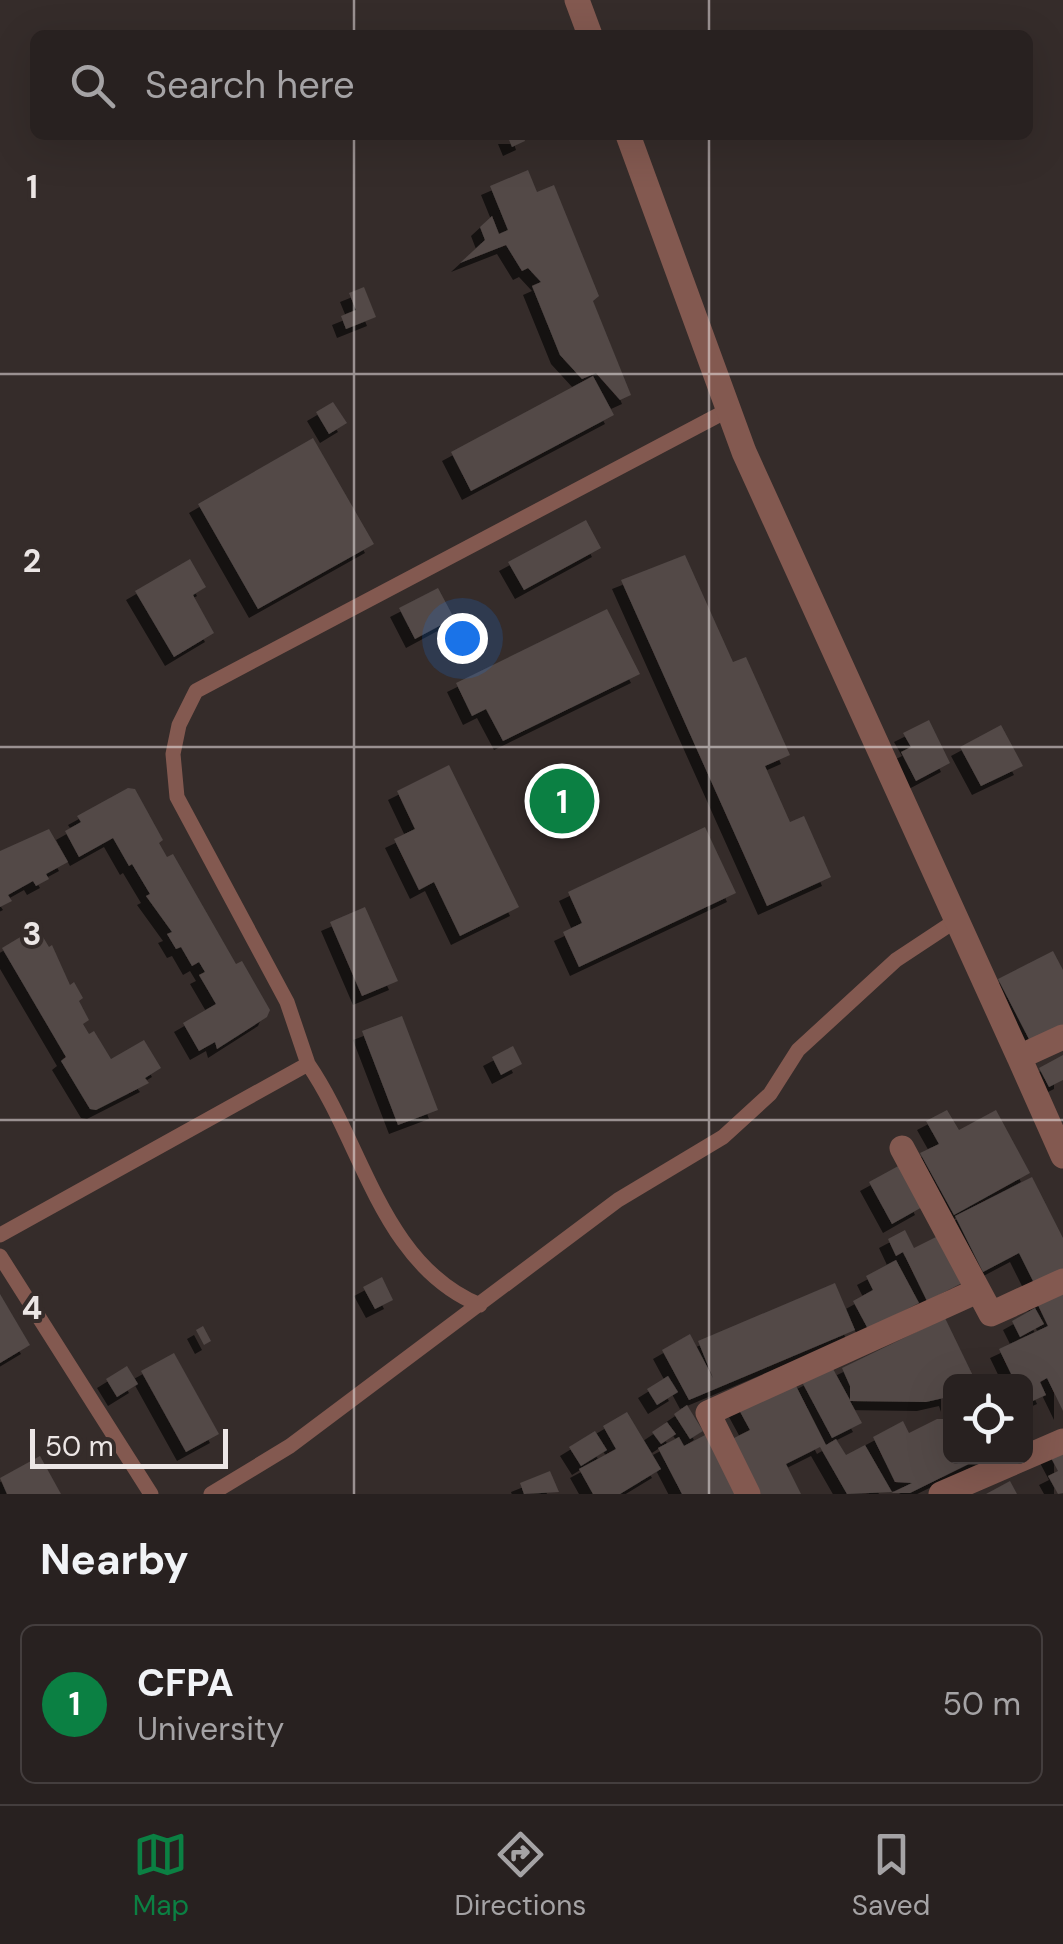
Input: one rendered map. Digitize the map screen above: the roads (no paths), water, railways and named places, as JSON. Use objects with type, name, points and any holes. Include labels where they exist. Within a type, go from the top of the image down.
[{"type":"street","points":[[577,0],[588,30]]},
{"type":"street","points":[[630,140],[732,408],[744,452],[1063,1156]]},
{"type":"street","points":[[1018,1058],[1063,1037]]},
{"type":"street","points":[[902,1148],[991,1314],[1063,1281]]},
{"type":"street","points":[[748,1494],[708,1413],[977,1291]]},
{"type":"street","points":[[941,1494],[1063,1441]]},
{"type":"lane","points":[[480,1305],[450,1292],[420,1266],[346,1136],[331,1097],[308,1064],[287,1002],[177,797],[174,754],[180,725],[196,691],[732,408]]},
{"type":"lane","points":[[211,1494],[290,1446],[618,1200],[723,1137],[770,1094],[798,1050],[896,960],[956,921]]},
{"type":"lane","points":[[0,1235],[308,1064]]},
{"type":"lane","points":[[0,1256],[151,1494]]},
{"type":"place","name":"CFPA","points":[[562,801]]}]
